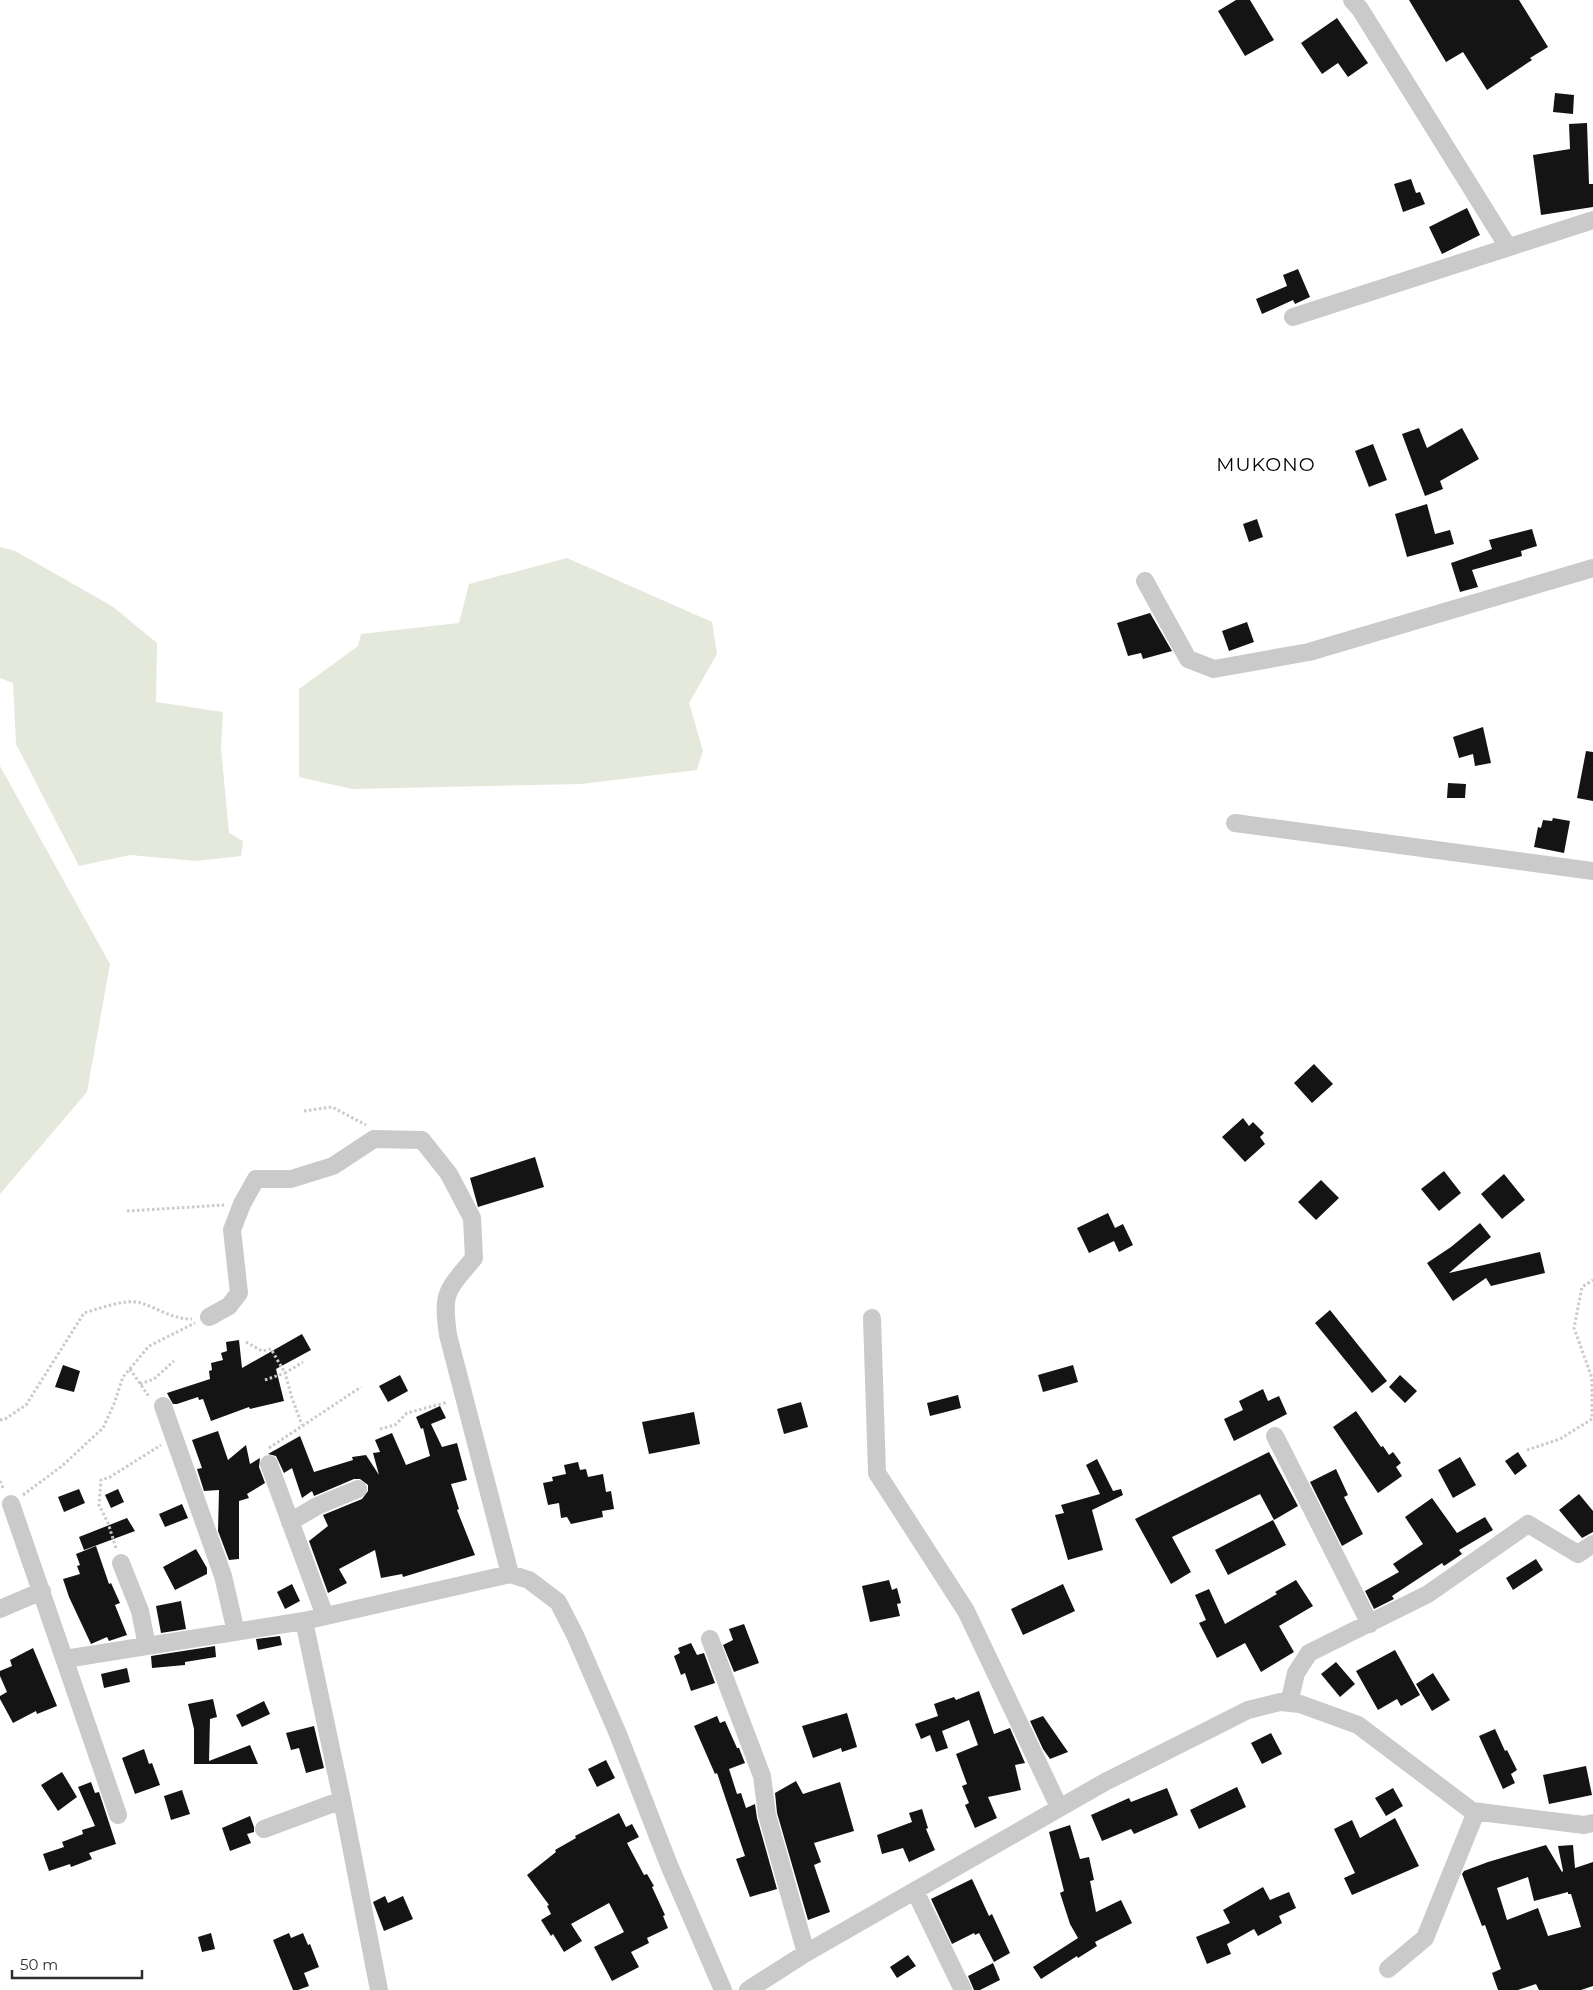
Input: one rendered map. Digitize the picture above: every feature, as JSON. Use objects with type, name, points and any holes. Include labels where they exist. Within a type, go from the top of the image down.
[{"type":"street","points":[[1352,0],[1508,247]]},
{"type":"street","points":[[1293,316],[1593,220]]},
{"type":"street","points":[[1145,581],[1188,659],[1214,670],[1309,652],[1593,568]]},
{"type":"street","points":[[1235,823],[1593,871]]},
{"type":"street","points":[[209,1317],[229,1306],[239,1294],[232,1230],[242,1204],[256,1179],[291,1179],[333,1166],[374,1139],[422,1140],[449,1174],[472,1218],[474,1258],[448,1290],[444,1307],[448,1335],[510,1574]]},
{"type":"street","points":[[872,1318],[877,1473],[966,1611],[1059,1807]]},
{"type":"street","points":[[163,1406],[223,1576],[236,1632]]},
{"type":"street","points":[[1275,1436],[1370,1624]]},
{"type":"street","points":[[269,1464],[325,1616]]},
{"type":"street","points":[[290,1522],[317,1506],[358,1489]]},
{"type":"street","points":[[11,1504],[118,1815]]},
{"type":"street","points":[[1289,1704],[1296,1673],[1309,1653],[1428,1594],[1528,1524],[1578,1554],[1593,1544]]},
{"type":"street","points":[[121,1562],[140,1611],[147,1646]]},
{"type":"street","points":[[64,1658],[304,1621],[510,1574],[530,1580],[558,1602],[575,1635],[618,1734],[669,1866],[723,1990]]},
{"type":"street","points":[[0,1608],[42,1592]]},
{"type":"street","points":[[304,1621],[342,1800],[379,1990]]},
{"type":"street","points":[[710,1639],[762,1776],[767,1815],[806,1953]]},
{"type":"street","points":[[748,1990],[806,1953],[1105,1782],[1248,1710],[1280,1702],[1300,1704],[1358,1725],[1472,1811],[1584,1825],[1593,1823]]},
{"type":"street","points":[[264,1829],[342,1800]]},
{"type":"street","points":[[1388,1969],[1426,1938],[1476,1812]]},
{"type":"street","points":[[915,1891],[963,1990]]},
{"type":"path","points":[[304,1111],[332,1106],[366,1125],[374,1139]]},
{"type":"path","points":[[127,1212],[242,1204]]},
{"type":"path","points":[[1526,1450],[1560,1439],[1592,1419],[1592,1378],[1574,1328],[1582,1287],[1593,1280]]},
{"type":"path","points":[[0,1420],[5,1420],[26,1405],[84,1313],[111,1305],[138,1302],[189,1320],[209,1317]]},
{"type":"path","points":[[11,1504],[62,1466],[102,1428],[114,1404],[123,1377],[148,1346],[209,1317]]},
{"type":"path","points":[[246,1342],[262,1351],[271,1349],[285,1373],[302,1425]]},
{"type":"path","points":[[140,1384],[154,1379],[174,1361]]},
{"type":"path","points":[[265,1380],[285,1373],[303,1362]]},
{"type":"path","points":[[130,1369],[153,1402],[163,1406]]},
{"type":"path","points":[[269,1464],[268,1447],[361,1387]]},
{"type":"path","points":[[380,1429],[395,1425],[408,1413],[464,1397]]},
{"type":"path","points":[[121,1562],[108,1523],[99,1505],[101,1480],[110,1477],[174,1436]]},
{"type":"shaded area","points":[[0,547],[15,551],[112,606],[157,643],[156,702],[223,712],[221,748],[229,833],[243,841],[241,856],[196,861],[130,855],[79,866],[16,744],[13,683],[0,678]]},
{"type":"shaded area","points":[[567,558],[712,622],[717,654],[689,703],[703,751],[697,770],[581,784],[352,789],[299,777],[299,689],[358,646],[361,634],[459,623],[469,584]]},
{"type":"shaded area","points":[[0,766],[110,964],[87,1092],[0,1194]]},
{"type":"building","points":[[1236,0],[1250,0],[1274,40],[1245,56],[1218,11]]},
{"type":"building","points":[[1409,0],[1519,0],[1548,47],[1487,90],[1463,52],[1446,62]]},
{"type":"building","points":[[1337,18],[1368,63],[1348,77],[1338,63],[1322,74],[1301,43]]},
{"type":"building","points":[[1555,93],[1574,95],[1573,114],[1553,112]]},
{"type":"building","points":[[1587,123],[1589,184],[1593,184],[1593,207],[1541,215],[1533,155],[1570,149],[1569,124]]},
{"type":"building","points":[[1411,179],[1416,193],[1420,192],[1425,204],[1403,212],[1394,184]]},
{"type":"building","points":[[1467,208],[1480,235],[1442,254],[1429,227]]},
{"type":"building","points":[[1298,269],[1310,297],[1295,304],[1293,300],[1262,314],[1256,299],[1287,286],[1283,275]]},
{"type":"building","points":[[1419,428],[1427,448],[1462,428],[1479,459],[1440,481],[1443,489],[1425,496],[1402,434]]},
{"type":"building","points":[[1373,444],[1387,480],[1369,487],[1355,451]]},
{"type":"building","points":[[1427,504],[1435,534],[1450,530],[1454,544],[1407,557],[1395,514]]},
{"type":"building","points":[[1257,519],[1263,537],[1249,542],[1243,524]]},
{"type":"building","points":[[1532,529],[1537,546],[1521,551],[1522,556],[1472,570],[1478,587],[1460,592],[1451,563],[1492,549],[1489,540]]},
{"type":"building","points":[[1150,613],[1172,651],[1143,659],[1141,653],[1128,656],[1117,623]]},
{"type":"building","points":[[1247,622],[1254,642],[1229,651],[1222,631]]},
{"type":"building","points":[[1483,727],[1491,763],[1475,766],[1473,754],[1459,758],[1453,737]]},
{"type":"building","points":[[1586,751],[1593,752],[1593,801],[1577,798]]},
{"type":"building","points":[[1448,783],[1466,784],[1465,798],[1447,798]]},
{"type":"building","points":[[1553,818],[1570,821],[1564,853],[1534,847],[1538,827],[1541,828],[1543,820],[1552,821]]},
{"type":"building","points":[[1314,1064],[1333,1084],[1312,1103],[1294,1083]]},
{"type":"building","points":[[1243,1118],[1249,1126],[1253,1122],[1264,1133],[1260,1137],[1265,1144],[1245,1162],[1222,1137]]},
{"type":"building","points":[[535,1157],[544,1187],[478,1207],[470,1178]]},
{"type":"building","points":[[1444,1171],[1461,1193],[1439,1211],[1421,1189]]},
{"type":"building","points":[[1504,1174],[1525,1200],[1502,1219],[1481,1194]]},
{"type":"building","points":[[1321,1180],[1339,1198],[1316,1220],[1298,1202]]},
{"type":"building","points":[[1108,1213],[1115,1228],[1123,1224],[1133,1245],[1119,1252],[1114,1241],[1089,1253],[1077,1228]]},
{"type":"building","points":[[1480,1223],[1491,1237],[1449,1273],[1540,1252],[1545,1273],[1491,1286],[1486,1278],[1453,1301],[1427,1263],[1451,1247]]},
{"type":"building","points":[[1330,1310],[1387,1381],[1372,1393],[1315,1323]]},
{"type":"building","points":[[302,1334],[311,1350],[276,1369],[284,1401],[250,1409],[249,1407],[211,1421],[203,1399],[199,1400],[198,1397],[173,1404],[167,1393],[210,1379],[211,1363],[223,1360],[221,1353],[227,1351],[226,1342],[239,1340],[242,1368]]},
{"type":"building","points":[[63,1365],[80,1371],[74,1392],[55,1387]]},
{"type":"building","points":[[1073,1365],[1078,1382],[1043,1392],[1038,1375]]},
{"type":"building","points":[[400,1375],[408,1391],[388,1402],[379,1386]]},
{"type":"building","points":[[1400,1375],[1417,1391],[1405,1403],[1389,1387]]},
{"type":"building","points":[[1263,1389],[1268,1401],[1279,1396],[1287,1414],[1234,1441],[1224,1419],[1243,1410],[1239,1401]]},
{"type":"building","points":[[958,1395],[961,1408],[930,1416],[927,1403]]},
{"type":"building","points":[[801,1402],[808,1427],[784,1434],[777,1409]]},
{"type":"building","points":[[440,1406],[446,1418],[431,1424],[442,1447],[457,1443],[467,1480],[451,1484],[459,1509],[457,1510],[475,1555],[403,1577],[402,1574],[381,1578],[375,1550],[339,1569],[347,1583],[328,1593],[309,1541],[328,1526],[323,1515],[362,1499],[368,1491],[368,1485],[360,1479],[354,1479],[314,1496],[312,1491],[302,1498],[292,1468],[284,1473],[276,1456],[268,1454],[300,1436],[314,1472],[353,1460],[352,1457],[366,1455],[379,1475],[373,1453],[380,1452],[375,1440],[392,1433],[406,1465],[430,1456],[423,1428],[421,1429],[416,1417]]},
{"type":"building","points":[[1356,1411],[1381,1447],[1383,1446],[1389,1455],[1393,1452],[1401,1463],[1396,1467],[1402,1476],[1378,1493],[1333,1427]]},
{"type":"building","points":[[694,1412],[700,1444],[649,1454],[642,1422]]},
{"type":"building","points":[[218,1431],[228,1460],[246,1445],[250,1464],[260,1458],[259,1467],[265,1483],[247,1494],[249,1498],[239,1501],[239,1559],[229,1560],[218,1531],[219,1490],[204,1491],[197,1469],[202,1468],[192,1440]]},
{"type":"building","points":[[1269,1452],[1298,1506],[1274,1520],[1260,1494],[1172,1537],[1191,1572],[1171,1584],[1135,1519]]},
{"type":"building","points":[[1518,1452],[1527,1466],[1515,1475],[1505,1461]]},
{"type":"building","points":[[1460,1457],[1476,1485],[1453,1498],[1438,1470]]},
{"type":"building","points":[[1097,1459],[1113,1491],[1121,1489],[1123,1495],[1092,1510],[1103,1550],[1068,1560],[1055,1515],[1064,1513],[1061,1505],[1100,1494],[1086,1465]]},
{"type":"building","points":[[578,1462],[580,1470],[586,1469],[588,1477],[603,1474],[606,1492],[611,1491],[614,1509],[602,1511],[603,1517],[571,1524],[567,1517],[561,1518],[559,1503],[548,1505],[543,1483],[553,1481],[552,1477],[566,1474],[564,1465]]},
{"type":"building","points":[[1336,1469],[1348,1495],[1344,1497],[1363,1534],[1342,1546],[1310,1482]]},
{"type":"building","points":[[79,1489],[85,1503],[64,1512],[58,1497]]},
{"type":"building","points":[[118,1489],[124,1502],[111,1508],[105,1495]]},
{"type":"building","points":[[1579,1494],[1593,1511],[1593,1532],[1582,1538],[1559,1510]]},
{"type":"building","points":[[1432,1498],[1457,1533],[1485,1517],[1493,1530],[1459,1550],[1462,1554],[1444,1566],[1442,1563],[1392,1596],[1394,1599],[1374,1609],[1365,1591],[1399,1572],[1393,1564],[1423,1544],[1405,1517]]},
{"type":"building","points":[[182,1504],[188,1518],[165,1527],[159,1514]]},
{"type":"building","points":[[127,1518],[135,1531],[84,1550],[79,1537]]},
{"type":"building","points":[[1273,1520],[1286,1545],[1228,1575],[1215,1550]]},
{"type":"building","points":[[96,1546],[109,1584],[111,1583],[120,1603],[115,1605],[127,1635],[109,1641],[107,1637],[91,1644],[69,1597],[63,1579],[80,1574],[77,1566],[80,1565],[76,1554]]},
{"type":"building","points":[[196,1549],[207,1568],[207,1574],[175,1590],[163,1567]]},
{"type":"building","points":[[1536,1559],[1543,1570],[1513,1590],[1506,1578]]},
{"type":"building","points":[[889,1580],[892,1590],[897,1588],[901,1603],[897,1604],[900,1616],[870,1622],[862,1586]]},
{"type":"building","points":[[1296,1580],[1313,1606],[1279,1626],[1294,1652],[1261,1672],[1245,1643],[1217,1658],[1199,1623],[1206,1620],[1195,1595],[1209,1589],[1225,1624],[1277,1594],[1275,1592]]},
{"type":"building","points":[[292,1584],[300,1601],[285,1609],[277,1592]]},
{"type":"building","points":[[1063,1584],[1075,1611],[1023,1635],[1011,1609]]},
{"type":"building","points":[[181,1601],[186,1629],[161,1633],[156,1606]]},
{"type":"building","points":[[744,1624],[759,1663],[734,1672],[723,1645],[733,1640],[729,1629]]},
{"type":"building","points":[[280,1636],[282,1645],[258,1650],[256,1639]]},
{"type":"building","points":[[691,1643],[697,1655],[704,1653],[715,1683],[691,1691],[685,1673],[681,1675],[674,1656],[680,1653],[678,1648]]},
{"type":"building","points":[[215,1646],[216,1657],[185,1662],[185,1665],[152,1668],[151,1656]]},
{"type":"building","points":[[33,1648],[57,1706],[37,1714],[36,1711],[13,1723],[0,1699],[0,1696],[7,1692],[0,1676],[0,1671],[12,1666],[10,1660]]},
{"type":"building","points":[[1395,1650],[1420,1695],[1401,1706],[1397,1699],[1378,1710],[1356,1671]]},
{"type":"building","points":[[1336,1662],[1355,1684],[1340,1697],[1321,1674]]},
{"type":"building","points":[[127,1668],[130,1682],[104,1688],[101,1674]]},
{"type":"building","points":[[1433,1673],[1450,1700],[1432,1711],[1416,1684]]},
{"type":"building","points":[[979,1691],[994,1734],[1010,1728],[1025,1763],[1015,1765],[1021,1790],[988,1797],[997,1818],[975,1828],[965,1805],[969,1803],[962,1786],[967,1784],[956,1754],[978,1745],[969,1720],[942,1731],[948,1748],[936,1752],[930,1735],[921,1739],[915,1724],[938,1716],[934,1704],[954,1697],[956,1700]]},
{"type":"building","points":[[213,1699],[217,1717],[210,1719],[209,1761],[250,1745],[258,1764],[194,1764],[194,1729],[188,1704]]},
{"type":"building","points":[[264,1701],[270,1714],[242,1727],[236,1715]]},
{"type":"building","points":[[847,1713],[857,1747],[842,1752],[841,1748],[813,1758],[802,1726]]},
{"type":"building","points":[[717,1716],[720,1723],[725,1721],[745,1763],[729,1769],[737,1794],[741,1793],[746,1808],[755,1804],[757,1818],[777,1889],[750,1897],[736,1859],[745,1856],[717,1773],[715,1774],[694,1726]]},
{"type":"building","points":[[1043,1716],[1068,1752],[1050,1759],[1043,1749],[1030,1721]]},
{"type":"building","points":[[314,1726],[324,1768],[306,1773],[299,1748],[291,1750],[286,1733]]},
{"type":"building","points":[[1495,1729],[1505,1751],[1507,1750],[1517,1770],[1511,1774],[1515,1783],[1503,1789],[1479,1736]]},
{"type":"building","points":[[1271,1733],[1282,1754],[1262,1764],[1251,1743]]},
{"type":"building","points":[[144,1749],[149,1764],[152,1763],[160,1785],[135,1794],[122,1758]]},
{"type":"building","points":[[606,1760],[615,1778],[597,1787],[588,1769]]},
{"type":"building","points":[[1586,1766],[1592,1795],[1549,1804],[1543,1775]]},
{"type":"building","points":[[62,1772],[77,1797],[58,1811],[41,1785]]},
{"type":"building","points":[[796,1781],[803,1794],[840,1782],[854,1831],[814,1843],[821,1862],[814,1865],[830,1912],[808,1920],[777,1813],[775,1793]]},
{"type":"building","points":[[91,1782],[95,1793],[99,1792],[116,1844],[89,1853],[92,1859],[71,1867],[70,1864],[49,1871],[43,1854],[64,1847],[62,1842],[83,1834],[82,1830],[95,1826],[78,1787]]},
{"type":"building","points":[[1237,1787],[1246,1807],[1199,1829],[1190,1810]]},
{"type":"building","points":[[1167,1788],[1178,1815],[1134,1834],[1131,1829],[1102,1841],[1091,1815],[1129,1798],[1131,1802]]},
{"type":"building","points":[[1393,1788],[1403,1806],[1386,1816],[1375,1798]]},
{"type":"building","points":[[182,1790],[190,1814],[171,1820],[164,1796]]},
{"type":"building","points":[[922,1809],[928,1828],[926,1829],[935,1850],[909,1862],[903,1848],[882,1854],[877,1835],[912,1822],[909,1813]]},
{"type":"building","points":[[619,1813],[626,1827],[632,1824],[639,1837],[627,1843],[644,1875],[647,1874],[654,1886],[652,1887],[665,1915],[663,1916],[668,1928],[647,1938],[649,1943],[631,1952],[639,1967],[612,1981],[594,1947],[624,1932],[609,1903],[571,1924],[582,1941],[564,1952],[553,1934],[551,1936],[541,1920],[551,1914],[547,1906],[549,1905],[527,1875],[556,1852],[555,1850],[576,1838],[575,1836]]},
{"type":"building","points":[[250,1816],[254,1832],[247,1834],[251,1843],[230,1851],[222,1828]]},
{"type":"building","points":[[1395,1818],[1419,1866],[1352,1895],[1344,1878],[1355,1873],[1334,1829],[1352,1820],[1360,1838]]},
{"type":"building","points":[[1070,1825],[1080,1859],[1089,1857],[1094,1880],[1090,1881],[1096,1912],[1121,1900],[1132,1923],[1095,1942],[1097,1946],[1078,1958],[1077,1956],[1041,1979],[1033,1967],[1078,1938],[1070,1924],[1060,1893],[1064,1891],[1049,1832]]},
{"type":"building","points":[[1546,1845],[1562,1872],[1558,1846],[1573,1845],[1575,1868],[1593,1862],[1593,1986],[1581,1990],[1539,1990],[1536,1984],[1518,1990],[1498,1990],[1492,1973],[1501,1969],[1485,1925],[1482,1926],[1462,1874],[1464,1871]],"holes":[[[1528,1877],[1534,1901],[1568,1892],[1568,1894],[1571,1894],[1581,1927],[1548,1936],[1538,1908],[1507,1920],[1497,1888]]]},
{"type":"building","points":[[972,1879],[989,1916],[992,1914],[1010,1953],[994,1962],[979,1933],[975,1935],[974,1933],[952,1944],[931,1899]]},
{"type":"building","points":[[1263,1887],[1270,1900],[1289,1892],[1296,1908],[1279,1916],[1282,1923],[1258,1936],[1254,1929],[1227,1944],[1231,1954],[1207,1964],[1196,1937],[1230,1923],[1223,1910]]},
{"type":"building","points":[[385,1896],[388,1903],[403,1896],[413,1919],[384,1931],[373,1902]]},
{"type":"building","points":[[211,1933],[215,1949],[202,1952],[198,1937]]},
{"type":"building","points":[[289,1933],[291,1938],[303,1933],[308,1945],[310,1944],[319,1967],[304,1973],[309,1986],[298,1990],[293,1990],[273,1940]]},
{"type":"building","points":[[908,1955],[916,1966],[897,1978],[890,1967]]},
{"type":"building","points":[[993,1963],[1000,1980],[980,1990],[974,1990],[968,1976]]},
{"type":"district","name":"MUKONO","points":[[1266,464]]}]
